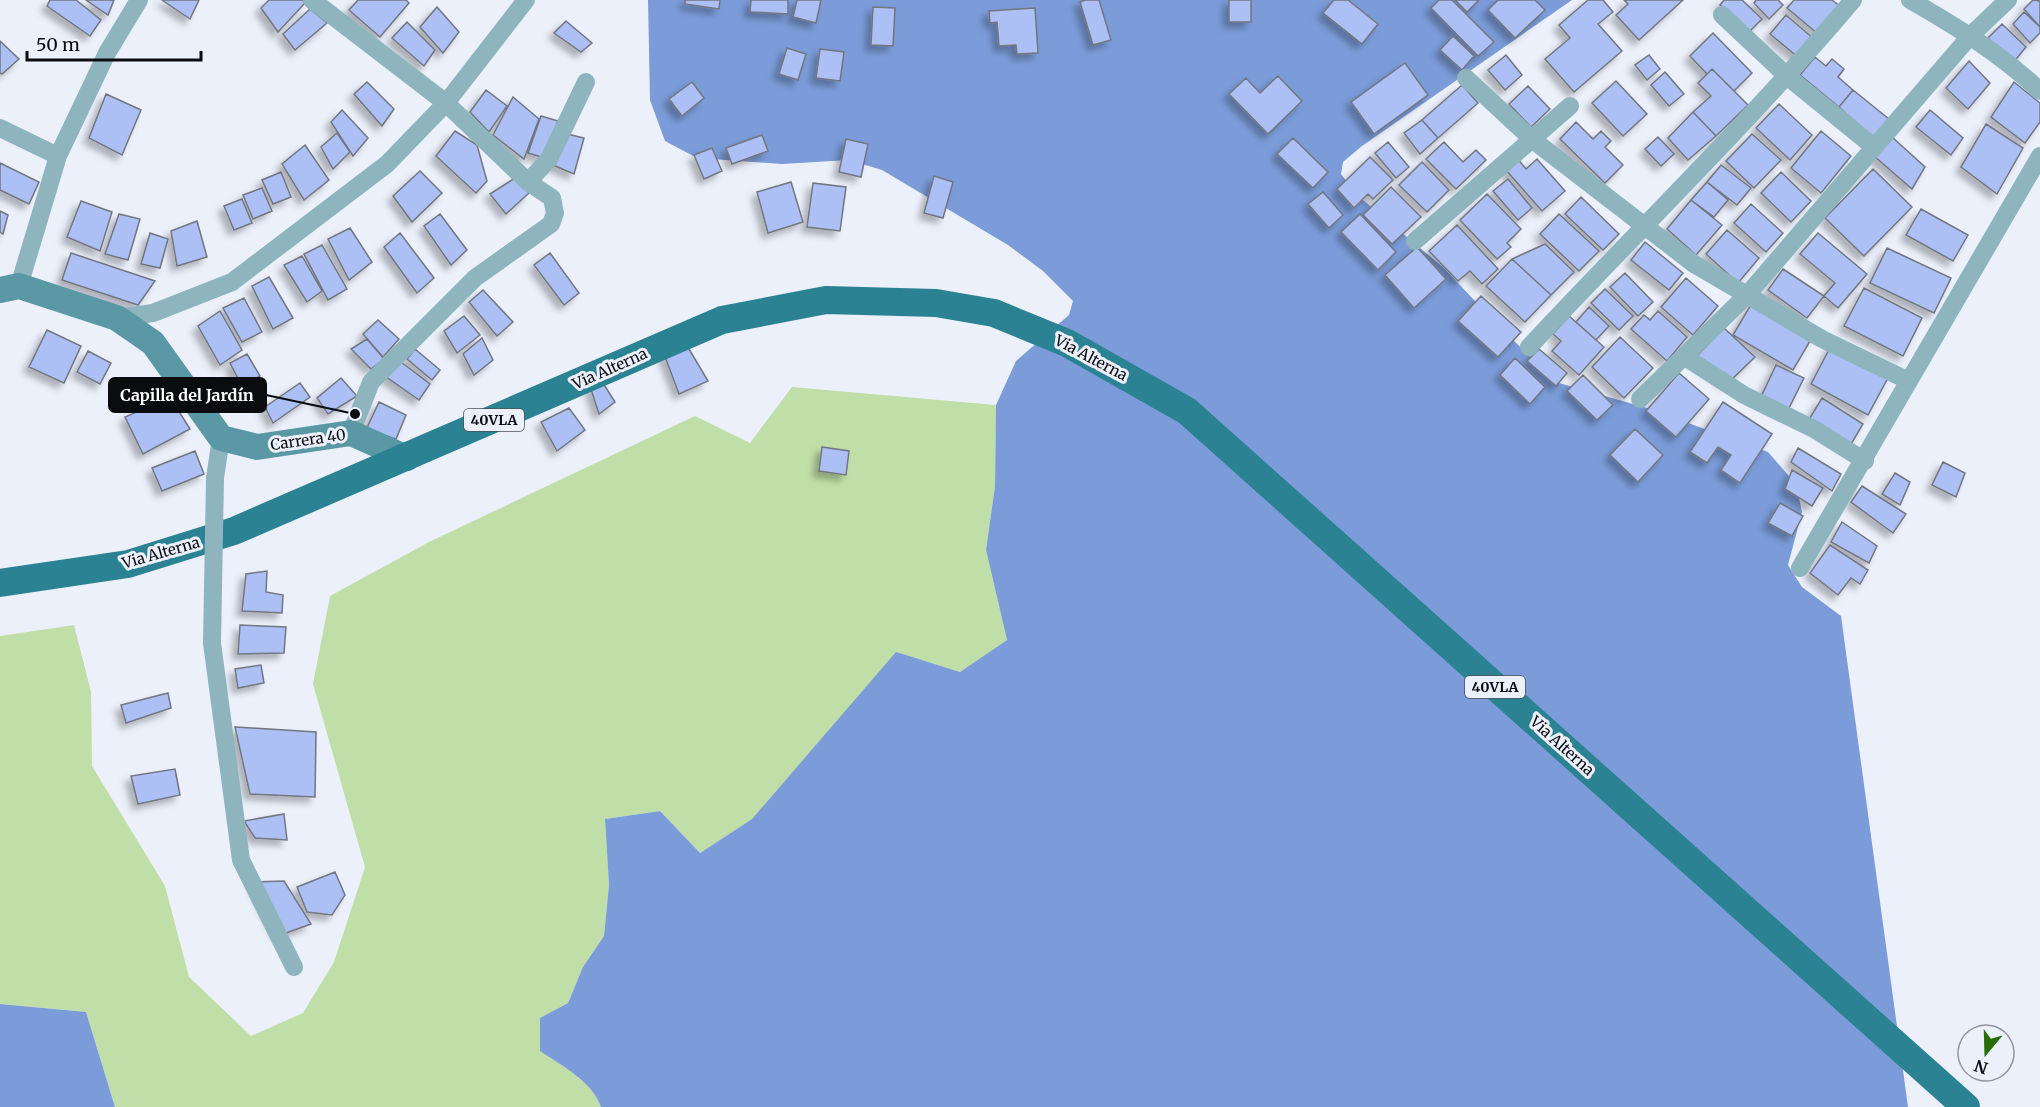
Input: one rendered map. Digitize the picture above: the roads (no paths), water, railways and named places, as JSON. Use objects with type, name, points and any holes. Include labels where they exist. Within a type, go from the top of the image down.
[{"type":"main road","points":[[10,288],[117,318],[153,343],[221,438]]},
{"type":"main road","name":"Via Alterna","points":[[0,583],[128,564],[223,535],[407,458],[722,320],[826,300],[936,303],[994,313],[1067,343],[1187,411],[1966,1107]]},
{"type":"main road","name":"Carrera 40","points":[[221,438],[257,447],[351,433],[407,458]]},
{"type":"street","points":[[10,288],[58,156],[107,53],[139,0]]},
{"type":"street","points":[[312,0],[446,103],[528,182],[552,198],[555,213],[551,224],[475,278],[371,381],[351,433]]},
{"type":"street","points":[[117,318],[153,313],[232,282],[387,164],[446,103],[526,0]]},
{"type":"street","points":[[1529,347],[1644,224],[1788,77],[1853,0]]},
{"type":"street","points":[[1910,0],[1971,35],[2014,66],[2040,91]]},
{"type":"street","points":[[1640,399],[1747,295],[1971,35],[2008,0]]},
{"type":"street","points":[[1722,15],[1788,77],[1874,147]]},
{"type":"street","points":[[1466,78],[1533,140],[1694,264],[1822,339],[1909,381]]},
{"type":"street","points":[[528,182],[549,159],[586,82]]},
{"type":"street","points":[[1414,241],[1570,106]]},
{"type":"street","points":[[0,128],[58,156]]},
{"type":"street","points":[[1800,568],[1865,461],[2040,156]]},
{"type":"street","points":[[1685,357],[1744,395],[1814,429],[1865,461]]},
{"type":"street","points":[[221,438],[215,478],[212,643],[241,860],[294,967]]},
{"type":"water","points":[[648,0],[1572,0],[1362,146],[1343,162],[1341,174],[1357,195],[1444,268],[1502,330],[1559,383],[1647,408],[1768,452],[1796,484],[1802,512],[1788,565],[1802,587],[1841,616],[1908,1107],[601,1107],[584,1082],[540,1051],[540,1018],[568,1003],[583,967],[604,936],[609,885],[605,819],[660,811],[700,853],[752,819],[896,652],[960,672],[1007,640],[986,550],[995,486],[996,405],[1016,361],[1069,315],[1073,301],[1043,271],[1008,245],[882,170],[849,160],[782,164],[697,158],[665,141],[650,100]]},
{"type":"water","points":[[0,1004],[86,1012],[115,1107],[0,1107]]},
{"type":"place","name":"Capilla del Jardín","points":[[355,414]]}]
